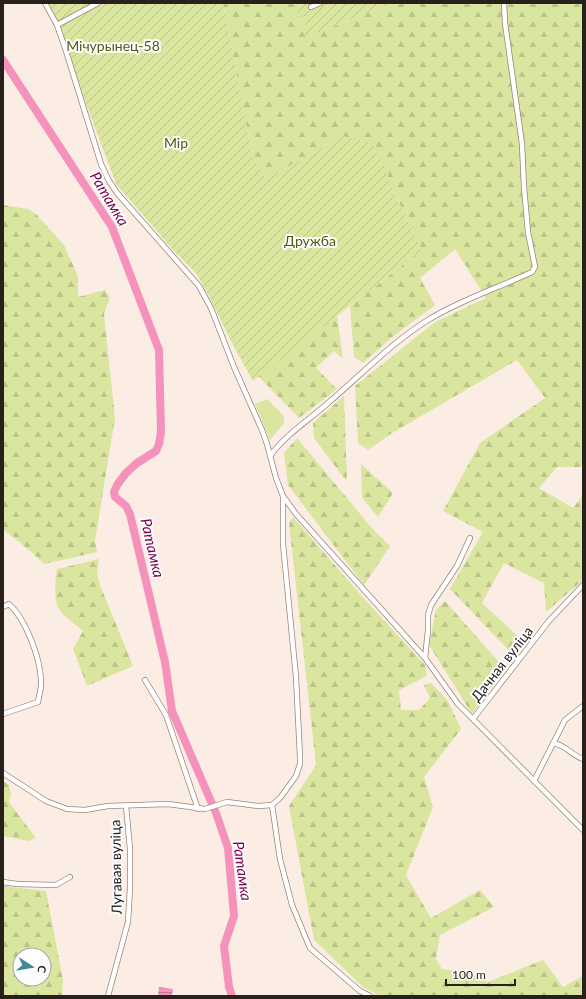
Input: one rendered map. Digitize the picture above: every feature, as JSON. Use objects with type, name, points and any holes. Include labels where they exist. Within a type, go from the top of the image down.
[{"type":"street","points":[[45,3],[58,24],[104,173],[117,193],[199,286],[206,298],[262,430],[276,478],[283,496],[296,514],[425,658],[458,704],[583,830]]},
{"type":"street","points":[[58,24],[98,3]]},
{"type":"street","points":[[311,7],[320,3]]},
{"type":"street","points":[[270,456],[302,424],[318,412],[406,334],[429,319],[462,302],[532,272],[535,267],[528,232],[522,144],[506,30],[504,3]]},
{"type":"street","points":[[3,773],[46,801],[67,809],[85,810],[108,806],[168,804],[205,809],[220,804],[233,802],[258,806],[272,805],[280,798],[296,776],[300,764],[296,677],[283,544],[283,496]]},
{"type":"street","points":[[425,658],[428,615],[431,605],[457,566],[470,538]]},
{"type":"street","name":"Дачная вуліца","points":[[473,719],[548,622],[583,585]]},
{"type":"street","points":[[3,607],[9,604],[15,610],[27,629],[37,657],[41,682],[38,702],[3,714]]},
{"type":"street","points":[[145,680],[166,715],[198,809]]},
{"type":"street","points":[[534,781],[566,720],[583,706]]},
{"type":"street","points":[[553,743],[562,745],[576,756],[583,759]]},
{"type":"street","points":[[272,805],[280,859],[292,905],[310,948],[360,991],[370,996]]},
{"type":"street","name":"Лугавая вуліца","points":[[108,996],[128,916],[130,849],[126,806]]},
{"type":"street","points":[[3,882],[17,884],[56,885],[70,877]]},
{"type":"green space","points":[[49,3],[223,3],[252,154],[266,179],[343,136],[372,143],[384,166],[394,193],[422,250],[253,381],[196,273],[174,251],[116,184],[59,25]]},
{"type":"green space","points":[[223,3],[299,3],[298,16],[305,17],[305,38],[392,3],[583,3],[583,467],[557,467],[539,488],[573,508],[583,495],[583,580],[546,612],[544,583],[504,563],[482,603],[524,642],[513,655],[450,589],[483,532],[443,511],[480,443],[545,398],[517,360],[389,435],[368,450],[358,443],[355,386],[435,322],[486,298],[455,249],[420,278],[435,305],[391,338],[363,363],[354,357],[350,306],[422,250],[394,193],[384,166],[343,136],[266,179],[252,154]]},
{"type":"green space","points":[[299,3],[392,3],[305,38],[305,17],[297,16]]},
{"type":"green space","points":[[3,205],[28,209],[36,214],[64,245],[78,276],[78,297],[105,290],[110,298],[104,314],[115,418],[95,541],[97,552],[44,564],[3,529]]},
{"type":"green space","points":[[337,316],[343,359],[334,351],[316,368],[337,389],[299,418],[258,376]]},
{"type":"green space","points":[[344,396],[347,482],[314,438],[313,423]]},
{"type":"green space","points":[[267,399],[284,416],[284,423],[270,440],[255,404]]},
{"type":"green space","points":[[297,438],[371,527],[390,546],[364,585],[288,485],[284,453]]},
{"type":"green space","points":[[361,464],[393,493],[378,517],[362,498]]},
{"type":"green space","points":[[293,517],[359,593],[425,665],[427,676],[399,690],[401,710],[419,710],[430,698],[424,685],[431,683],[448,701],[461,729],[424,777],[433,807],[406,875],[431,918],[480,890],[494,907],[440,935],[436,959],[442,969],[471,973],[488,982],[543,960],[563,987],[583,976],[583,996],[380,996],[363,987],[314,940],[289,806],[316,765],[289,523]]},
{"type":"green space","points":[[99,559],[97,574],[100,585],[133,666],[87,686],[73,649],[83,631],[64,615],[57,606],[55,590],[56,578],[57,569]]},
{"type":"green space","points":[[445,601],[505,669],[472,714],[429,645],[436,610]]},
{"type":"green space","points":[[3,781],[9,785],[11,794],[9,802],[36,838],[28,841],[3,836]]},
{"type":"green space","points":[[3,886],[46,891],[63,980],[62,996],[3,996]]},
{"type":"shaded area","points":[[159,987],[173,989],[172,996],[158,996]]},
{"type":"waterway","name":"Ратамка","points":[[3,60],[112,227],[159,350],[161,432],[159,444],[156,451],[137,463],[126,473],[117,485],[114,492],[115,497],[126,506],[130,514],[165,662],[172,711],[216,813],[228,848],[234,916],[224,946],[229,987],[232,996]]},
{"type":"park label","name":"Мічурынец-58","points":[[113,46]]},
{"type":"park label","name":"Мір","points":[[176,143]]},
{"type":"park label","name":"Дружба","points":[[310,241]]}]
